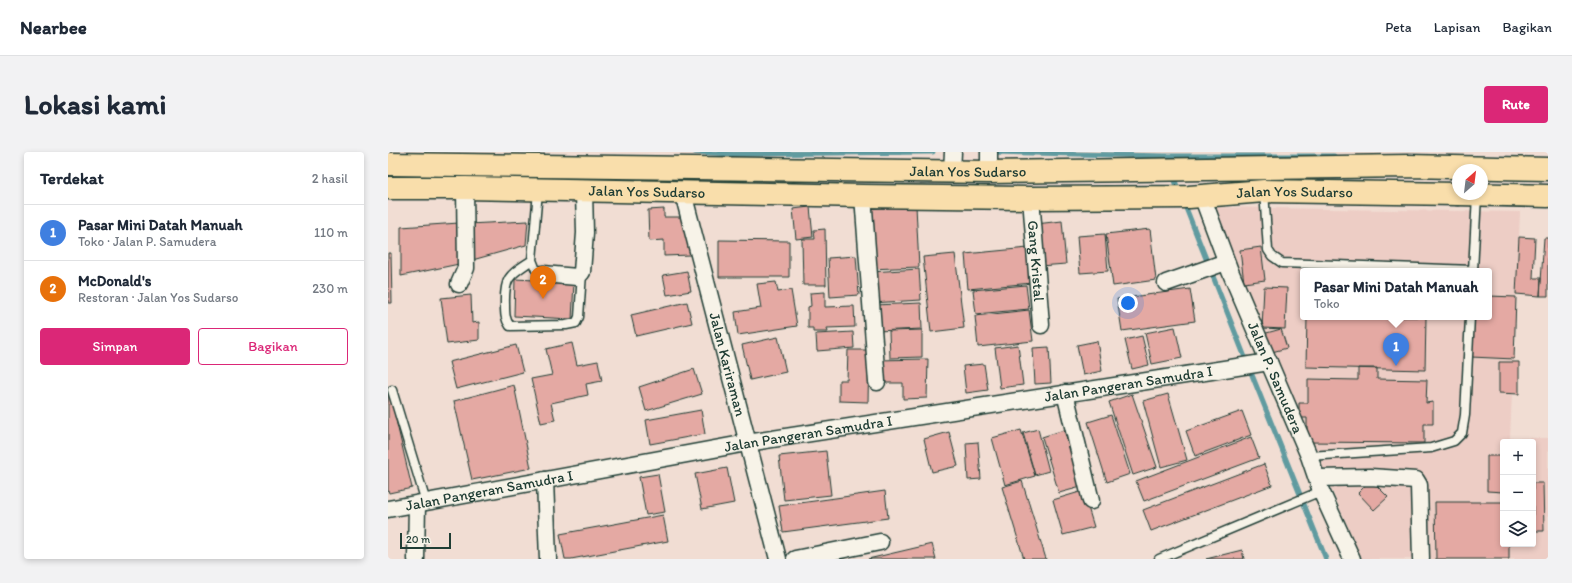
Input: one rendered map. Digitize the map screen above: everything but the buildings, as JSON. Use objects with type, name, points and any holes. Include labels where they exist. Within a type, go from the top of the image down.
[{"type":"main road","name":"Jalan Yos Sudarso","points":[[388,164],[570,159],[989,162],[1158,170],[1409,166],[1548,169]]},
{"type":"main road","points":[[412,164],[414,188]]},
{"type":"main road","name":"Jalan Yos Sudarso","points":[[388,188],[1031,198],[1187,197],[1264,191],[1452,194]]},
{"type":"main road","name":"Jalan Yos Sudarso","points":[[1488,194],[1548,196]]},
{"type":"street","points":[[459,284],[466,268],[464,188]]},
{"type":"street","points":[[542,274],[577,277],[582,272],[585,233],[584,191]]},
{"type":"street","name":"Jalan Kariraman","points":[[684,193],[778,559]]},
{"type":"street","points":[[863,196],[877,382]]},
{"type":"street","name":"Jalan P. Samudera","points":[[1187,197],[1226,262],[1352,559]]},
{"type":"street","name":"Gang Kristal","points":[[1031,198],[1041,325]]},
{"type":"street","points":[[1166,283],[1226,262]]},
{"type":"street","name":"Jalan Pangeran Samudra I","points":[[388,508],[747,443],[1269,362]]},
{"type":"street","points":[[1065,394],[1091,501]]},
{"type":"street","points":[[1320,485],[1370,477],[1416,480],[1419,485],[1421,559]]},
{"type":"street","points":[[545,480],[548,559]]},
{"type":"street","points":[[416,559],[422,503]]},
{"type":"street","points":[[795,559],[880,542]]},
{"type":"lane","points":[[538,190],[532,260],[536,270],[542,274]]},
{"type":"lane","points":[[1264,191],[1268,250],[1272,256],[1282,263],[1401,268]]},
{"type":"lane","points":[[1473,268],[1477,200]]},
{"type":"lane","points":[[532,260],[512,274],[507,282],[505,290],[505,319],[510,326],[566,325],[576,323],[579,317],[582,272]]},
{"type":"lane","points":[[1309,456],[1431,448],[1454,441],[1462,433],[1465,415],[1470,320]]},
{"type":"lane","points":[[392,390],[422,503]]},
{"type":"lane","points":[[1158,559],[1289,506],[1320,485]]},
{"type":"shaded area","points":[[1209,207],[1520,212],[1510,438],[1548,438],[1548,559],[1362,559]]},
{"type":"waterway","points":[[695,152],[733,154],[933,152]]},
{"type":"waterway","points":[[993,152],[1164,156],[1334,156]]},
{"type":"waterway","points":[[1173,175],[1179,192]]},
{"type":"waterway","points":[[1184,203],[1326,559]]},
{"type":"place","name":"McDonald's","points":[[543,299]]},
{"type":"place","name":"Pasar Mini Datah Manuah","points":[[1396,366]]}]
